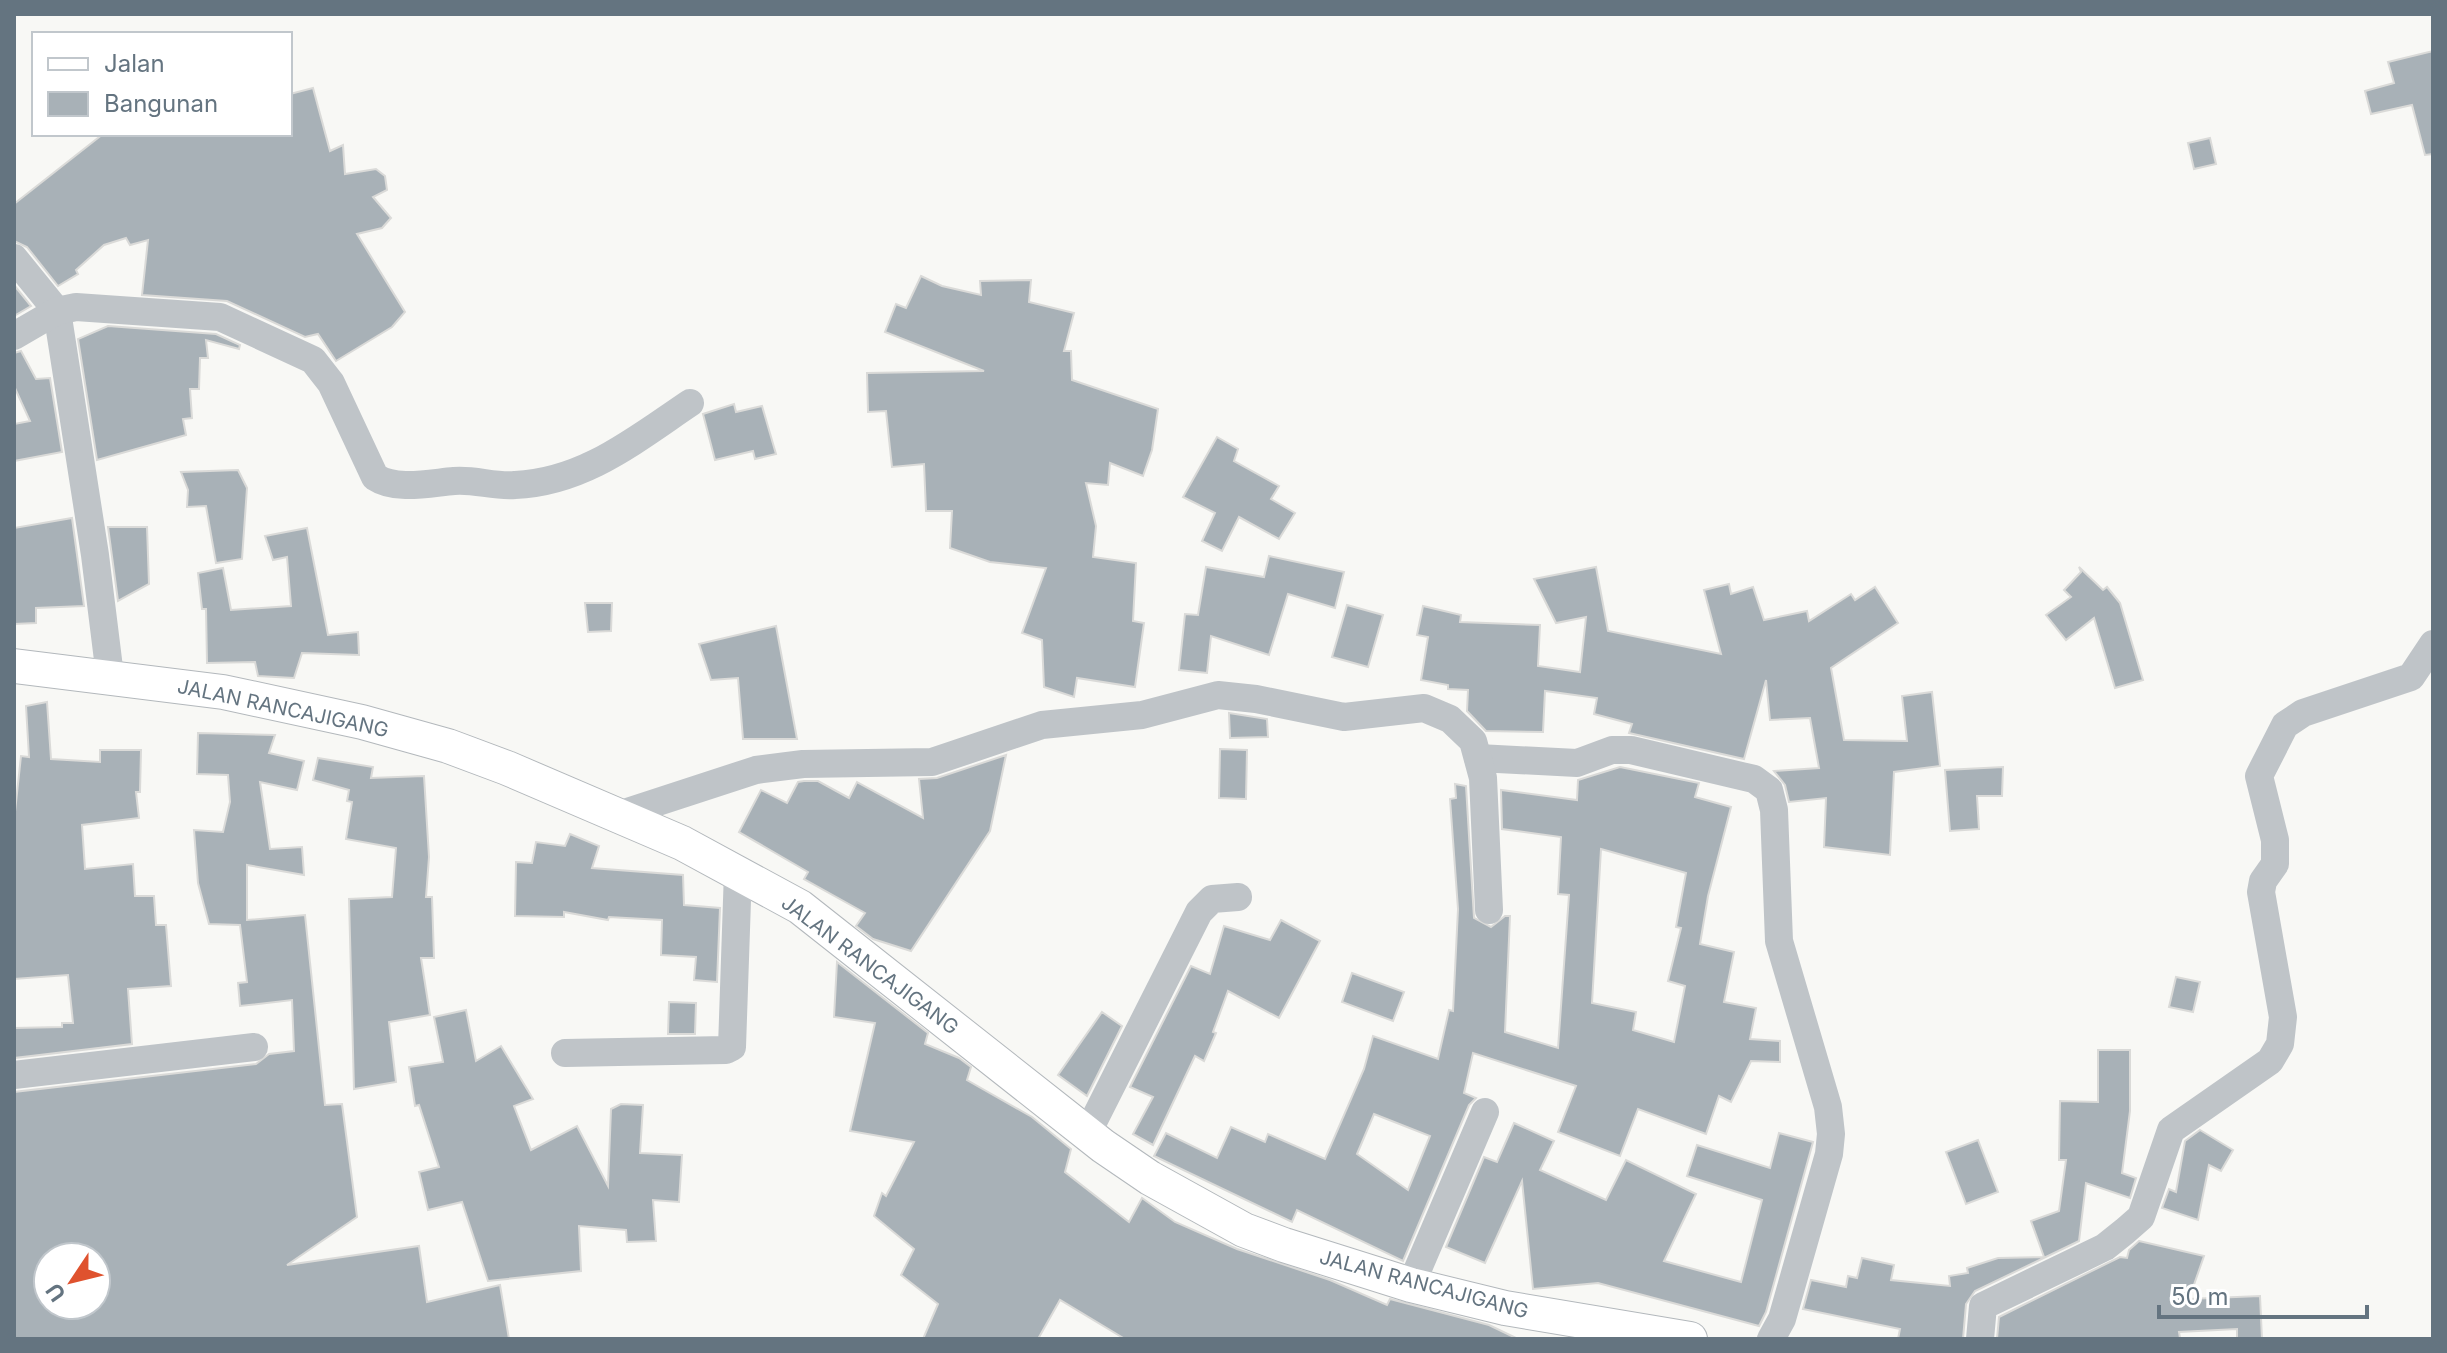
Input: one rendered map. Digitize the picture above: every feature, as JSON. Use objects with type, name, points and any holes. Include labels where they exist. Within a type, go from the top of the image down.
[{"type":"main road","name":"JALAN RANCAJIGANG","points":[[14,666],[223,692],[362,722],[448,746],[618,815],[738,871],[800,907],[1087,1134],[1150,1178],[1193,1199],[1244,1230],[1411,1285],[1564,1321],[1690,1339]]},
{"type":"street","points":[[14,258],[57,311],[95,555],[110,676]]},
{"type":"street","points":[[14,336],[57,311],[100,306],[220,317],[305,356],[325,373],[374,474],[383,481],[428,484],[464,480],[515,485],[569,477],[608,458],[690,403]]},
{"type":"street","points":[[1980,1339],[1983,1306],[2105,1247],[2141,1217],[2171,1130],[2270,1061],[2280,1044],[2283,1017],[2261,892],[2276,859],[2271,818],[2258,781],[2261,768],[2291,720],[2411,677],[2433,644]]},
{"type":"street","points":[[618,815],[756,770],[803,764],[932,762],[1042,725],[1142,715],[1218,695],[1256,699],[1344,717],[1424,708],[1462,727],[1473,741],[1483,778],[1489,910]]},
{"type":"street","points":[[1478,758],[1577,763],[1612,750],[1631,750],[1754,779],[1769,790],[1774,810],[1779,941],[1828,1107],[1831,1134],[1829,1154],[1782,1319],[1771,1339]]},
{"type":"street","points":[[565,1053],[726,1050],[732,1047],[738,871]]},
{"type":"street","points":[[1087,1134],[1199,912],[1212,899],[1238,897]]},
{"type":"street","points":[[14,1075],[254,1047]]},
{"type":"street","points":[[1411,1285],[1485,1112]]},
{"type":"building","points":[[2433,51],[2433,154],[2425,155],[2412,105],[2371,114],[2365,91],[2394,83],[2388,62]]},
{"type":"building","points":[[313,88],[330,151],[343,145],[345,174],[376,169],[385,176],[387,190],[373,197],[391,218],[382,228],[357,234],[405,312],[392,327],[336,361],[318,334],[305,337],[227,301],[142,295],[148,240],[130,245],[126,238],[104,245],[76,270],[78,274],[58,286],[27,247],[14,241],[14,204],[100,136],[292,136],[292,93]]},
{"type":"building","points":[[2210,138],[2216,164],[2194,169],[2188,143]]},
{"type":"building","points":[[921,276],[942,286],[981,295],[980,281],[1031,280],[1029,302],[1074,313],[1064,351],[1071,351],[1072,380],[1158,409],[1152,450],[1143,476],[1110,463],[1108,485],[1086,483],[1096,526],[1093,557],[1136,563],[1133,621],[1144,623],[1135,687],[1077,678],[1074,697],[1044,687],[1042,640],[1022,633],[1046,568],[990,562],[950,548],[952,511],[926,511],[924,464],[892,467],[886,411],[868,412],[867,373],[984,371],[885,332],[896,304],[906,308]]},
{"type":"building","points":[[14,285],[31,306],[14,316]]},
{"type":"building","points":[[108,326],[216,334],[240,345],[239,349],[206,340],[208,358],[200,358],[199,389],[190,389],[192,418],[183,419],[186,435],[97,460],[78,339]]},
{"type":"building","points":[[21,351],[36,379],[50,378],[62,452],[14,461],[14,424],[30,421],[14,386],[14,353]]},
{"type":"building","points":[[734,404],[736,412],[762,406],[776,454],[755,459],[753,451],[715,460],[703,414]]},
{"type":"building","points":[[1217,437],[1238,449],[1234,461],[1279,486],[1271,499],[1295,513],[1279,539],[1239,517],[1222,551],[1202,541],[1215,513],[1183,497]]},
{"type":"building","points":[[238,470],[247,488],[242,559],[216,563],[206,506],[187,507],[188,490],[181,472]]},
{"type":"building","points":[[72,518],[84,606],[36,608],[36,623],[14,624],[14,528]]},
{"type":"building","points":[[108,527],[147,527],[149,584],[118,601]]},
{"type":"building","points":[[307,528],[328,635],[358,632],[359,655],[302,653],[294,678],[258,676],[255,662],[207,663],[206,609],[202,609],[198,573],[223,568],[231,610],[291,606],[287,557],[273,560],[265,536]]},
{"type":"building","points":[[1269,556],[1344,572],[1335,608],[1288,594],[1269,655],[1211,636],[1207,673],[1179,670],[1185,614],[1198,615],[1206,567],[1264,577]]},
{"type":"building","points":[[1596,567],[1608,631],[1721,654],[1704,590],[1729,584],[1731,594],[1753,587],[1764,620],[1807,611],[1809,621],[1851,594],[1855,600],[1875,587],[1898,623],[1831,668],[1844,740],[1907,741],[1902,696],[1932,692],[1940,766],[1894,772],[1890,855],[1824,847],[1826,798],[1789,802],[1785,785],[1774,771],[1819,768],[1810,718],[1770,720],[1766,680],[1744,759],[1629,733],[1632,724],[1594,714],[1597,698],[1545,691],[1543,732],[1486,731],[1467,711],[1468,690],[1448,689],[1448,685],[1421,680],[1428,637],[1417,635],[1423,606],[1461,615],[1460,622],[1540,625],[1538,666],[1580,672],[1586,617],[1556,623],[1534,579]]},
{"type":"building","points":[[2079,567],[2103,590],[2107,587],[2120,603],[2143,680],[2115,688],[2094,618],[2066,640],[2046,615],[2071,597],[2064,590],[2081,572]]},
{"type":"building","points":[[585,603],[612,603],[611,631],[588,632]]},
{"type":"building","points":[[1347,605],[1383,615],[1368,667],[1332,657]]},
{"type":"building","points":[[776,626],[797,739],[743,739],[738,678],[711,680],[699,644]]},
{"type":"building","points":[[47,702],[51,759],[100,762],[100,750],[141,750],[140,792],[136,792],[139,818],[82,825],[85,869],[133,864],[135,896],[154,896],[156,925],[166,925],[171,986],[128,989],[132,1044],[14,1058],[14,1028],[62,1027],[62,1023],[73,1023],[68,975],[14,979],[14,821],[21,756],[29,757],[26,706]]},
{"type":"building","points":[[1229,713],[1267,719],[1268,737],[1230,738]]},
{"type":"building","points":[[198,733],[275,735],[269,753],[304,761],[297,790],[260,782],[270,849],[302,847],[304,875],[247,865],[247,920],[305,915],[325,1105],[342,1104],[357,1217],[287,1265],[419,1246],[427,1302],[500,1285],[509,1339],[14,1339],[14,1092],[256,1064],[269,1054],[294,1051],[292,1000],[240,1006],[238,983],[247,982],[240,925],[209,924],[198,883],[194,830],[223,832],[230,802],[228,775],[197,774]]},
{"type":"building","points":[[1220,749],[1247,750],[1246,799],[1219,798]]},
{"type":"building","points":[[1006,755],[990,831],[911,951],[873,939],[856,926],[865,913],[804,879],[808,872],[739,832],[761,790],[787,803],[798,782],[804,781],[818,781],[849,798],[857,782],[923,818],[919,779],[937,778]]},
{"type":"building","points":[[318,758],[373,767],[371,778],[424,776],[429,857],[426,897],[432,897],[434,958],[421,958],[430,1015],[389,1022],[396,1082],[354,1089],[349,899],[392,897],[396,848],[346,839],[352,802],[347,801],[349,790],[313,780]]},
{"type":"building","points":[[1620,767],[1699,783],[1695,797],[1731,807],[1708,896],[1700,944],[1734,952],[1724,1002],[1756,1008],[1750,1039],[1780,1041],[1780,1062],[1751,1061],[1731,1102],[1719,1096],[1706,1134],[1638,1109],[1620,1156],[1558,1132],[1576,1086],[1473,1053],[1464,1093],[1476,1098],[1469,1105],[1403,1261],[1297,1210],[1292,1222],[1154,1156],[1166,1133],[1217,1158],[1231,1127],[1265,1142],[1268,1134],[1325,1159],[1364,1069],[1373,1036],[1438,1059],[1449,1010],[1453,1011],[1458,909],[1450,799],[1456,798],[1455,784],[1466,786],[1474,918],[1491,927],[1505,916],[1510,916],[1505,1032],[1558,1048],[1569,895],[1558,894],[1561,837],[1502,829],[1501,790],[1577,800],[1578,780]],"holes":[[[1601,849],[1686,873],[1676,927],[1681,928],[1668,981],[1685,986],[1674,1042],[1633,1030],[1636,1012],[1592,1003]],[[1374,1114],[1430,1136],[1408,1190],[1357,1154]]]},
{"type":"building","points":[[2003,767],[2002,796],[1977,796],[1979,829],[1950,831],[1945,770]]},
{"type":"building","points":[[570,834],[599,846],[592,868],[683,875],[684,905],[720,908],[717,982],[694,980],[696,957],[661,955],[662,920],[609,917],[608,920],[564,912],[564,917],[515,916],[516,862],[532,863],[536,842],[565,846]]},
{"type":"building","points":[[1281,920],[1320,941],[1279,1018],[1228,991],[1204,1061],[1195,1056],[1153,1145],[1133,1134],[1153,1097],[1130,1087],[1191,966],[1210,974],[1224,926],[1270,940]]},
{"type":"building","points":[[837,962],[928,1033],[925,1044],[959,1058],[971,1067],[967,1080],[1032,1117],[1071,1149],[1065,1172],[1129,1222],[1142,1198],[1175,1222],[1237,1249],[1330,1280],[1387,1305],[1390,1299],[1489,1325],[1518,1339],[1125,1339],[1060,1300],[1038,1339],[923,1339],[938,1304],[901,1275],[914,1249],[874,1216],[882,1193],[886,1196],[914,1142],[850,1131],[875,1023],[834,1017]]},
{"type":"building","points":[[1352,973],[1404,992],[1393,1021],[1342,1002]]},
{"type":"building","points":[[2176,977],[2200,982],[2193,1012],[2169,1007]]},
{"type":"building","points":[[669,1002],[696,1003],[695,1034],[668,1034]]},
{"type":"building","points":[[466,1010],[476,1061],[501,1046],[533,1099],[514,1106],[531,1150],[577,1126],[608,1186],[611,1109],[621,1104],[643,1105],[640,1153],[682,1155],[679,1202],[653,1200],[656,1241],[627,1242],[626,1230],[579,1226],[581,1271],[488,1281],[462,1202],[428,1210],[419,1172],[439,1167],[419,1105],[415,1106],[409,1067],[443,1062],[434,1017]]},
{"type":"building","points":[[1102,1012],[1122,1026],[1087,1096],[1058,1075]]},
{"type":"building","points":[[2098,1050],[2130,1050],[2130,1111],[2122,1173],[2136,1178],[2130,1198],[2086,1183],[2079,1241],[1975,1291],[1966,1304],[1963,1339],[1898,1339],[1900,1329],[1803,1309],[1811,1280],[1846,1287],[1848,1276],[1857,1278],[1862,1258],[1894,1265],[1891,1280],[1950,1286],[1949,1276],[1968,1273],[1967,1268],[1998,1258],[2044,1257],[2031,1221],[2059,1211],[2066,1160],[2059,1160],[2060,1101],[2098,1102]]},
{"type":"building","points":[[1514,1123],[1554,1141],[1540,1170],[1606,1200],[1626,1160],[1696,1194],[1664,1261],[1741,1282],[1762,1200],[1687,1176],[1697,1145],[1770,1168],[1779,1133],[1813,1142],[1766,1312],[1759,1326],[1598,1283],[1533,1289],[1522,1181],[1485,1263],[1446,1247],[1484,1157],[1497,1162]]},
{"type":"building","points":[[2200,1130],[2233,1150],[2221,1171],[2209,1165],[2198,1220],[2162,1208],[2169,1189],[2176,1192],[2185,1141]]},
{"type":"building","points":[[1978,1140],[1998,1192],[1966,1204],[1946,1152]]},
{"type":"building","points":[[2139,1241],[2204,1256],[2189,1299],[2260,1296],[2262,1339],[2237,1339],[2237,1329],[2179,1332],[2180,1338],[2162,1339],[1997,1339],[1999,1317],[2120,1257],[2127,1258],[2129,1250]]}]
